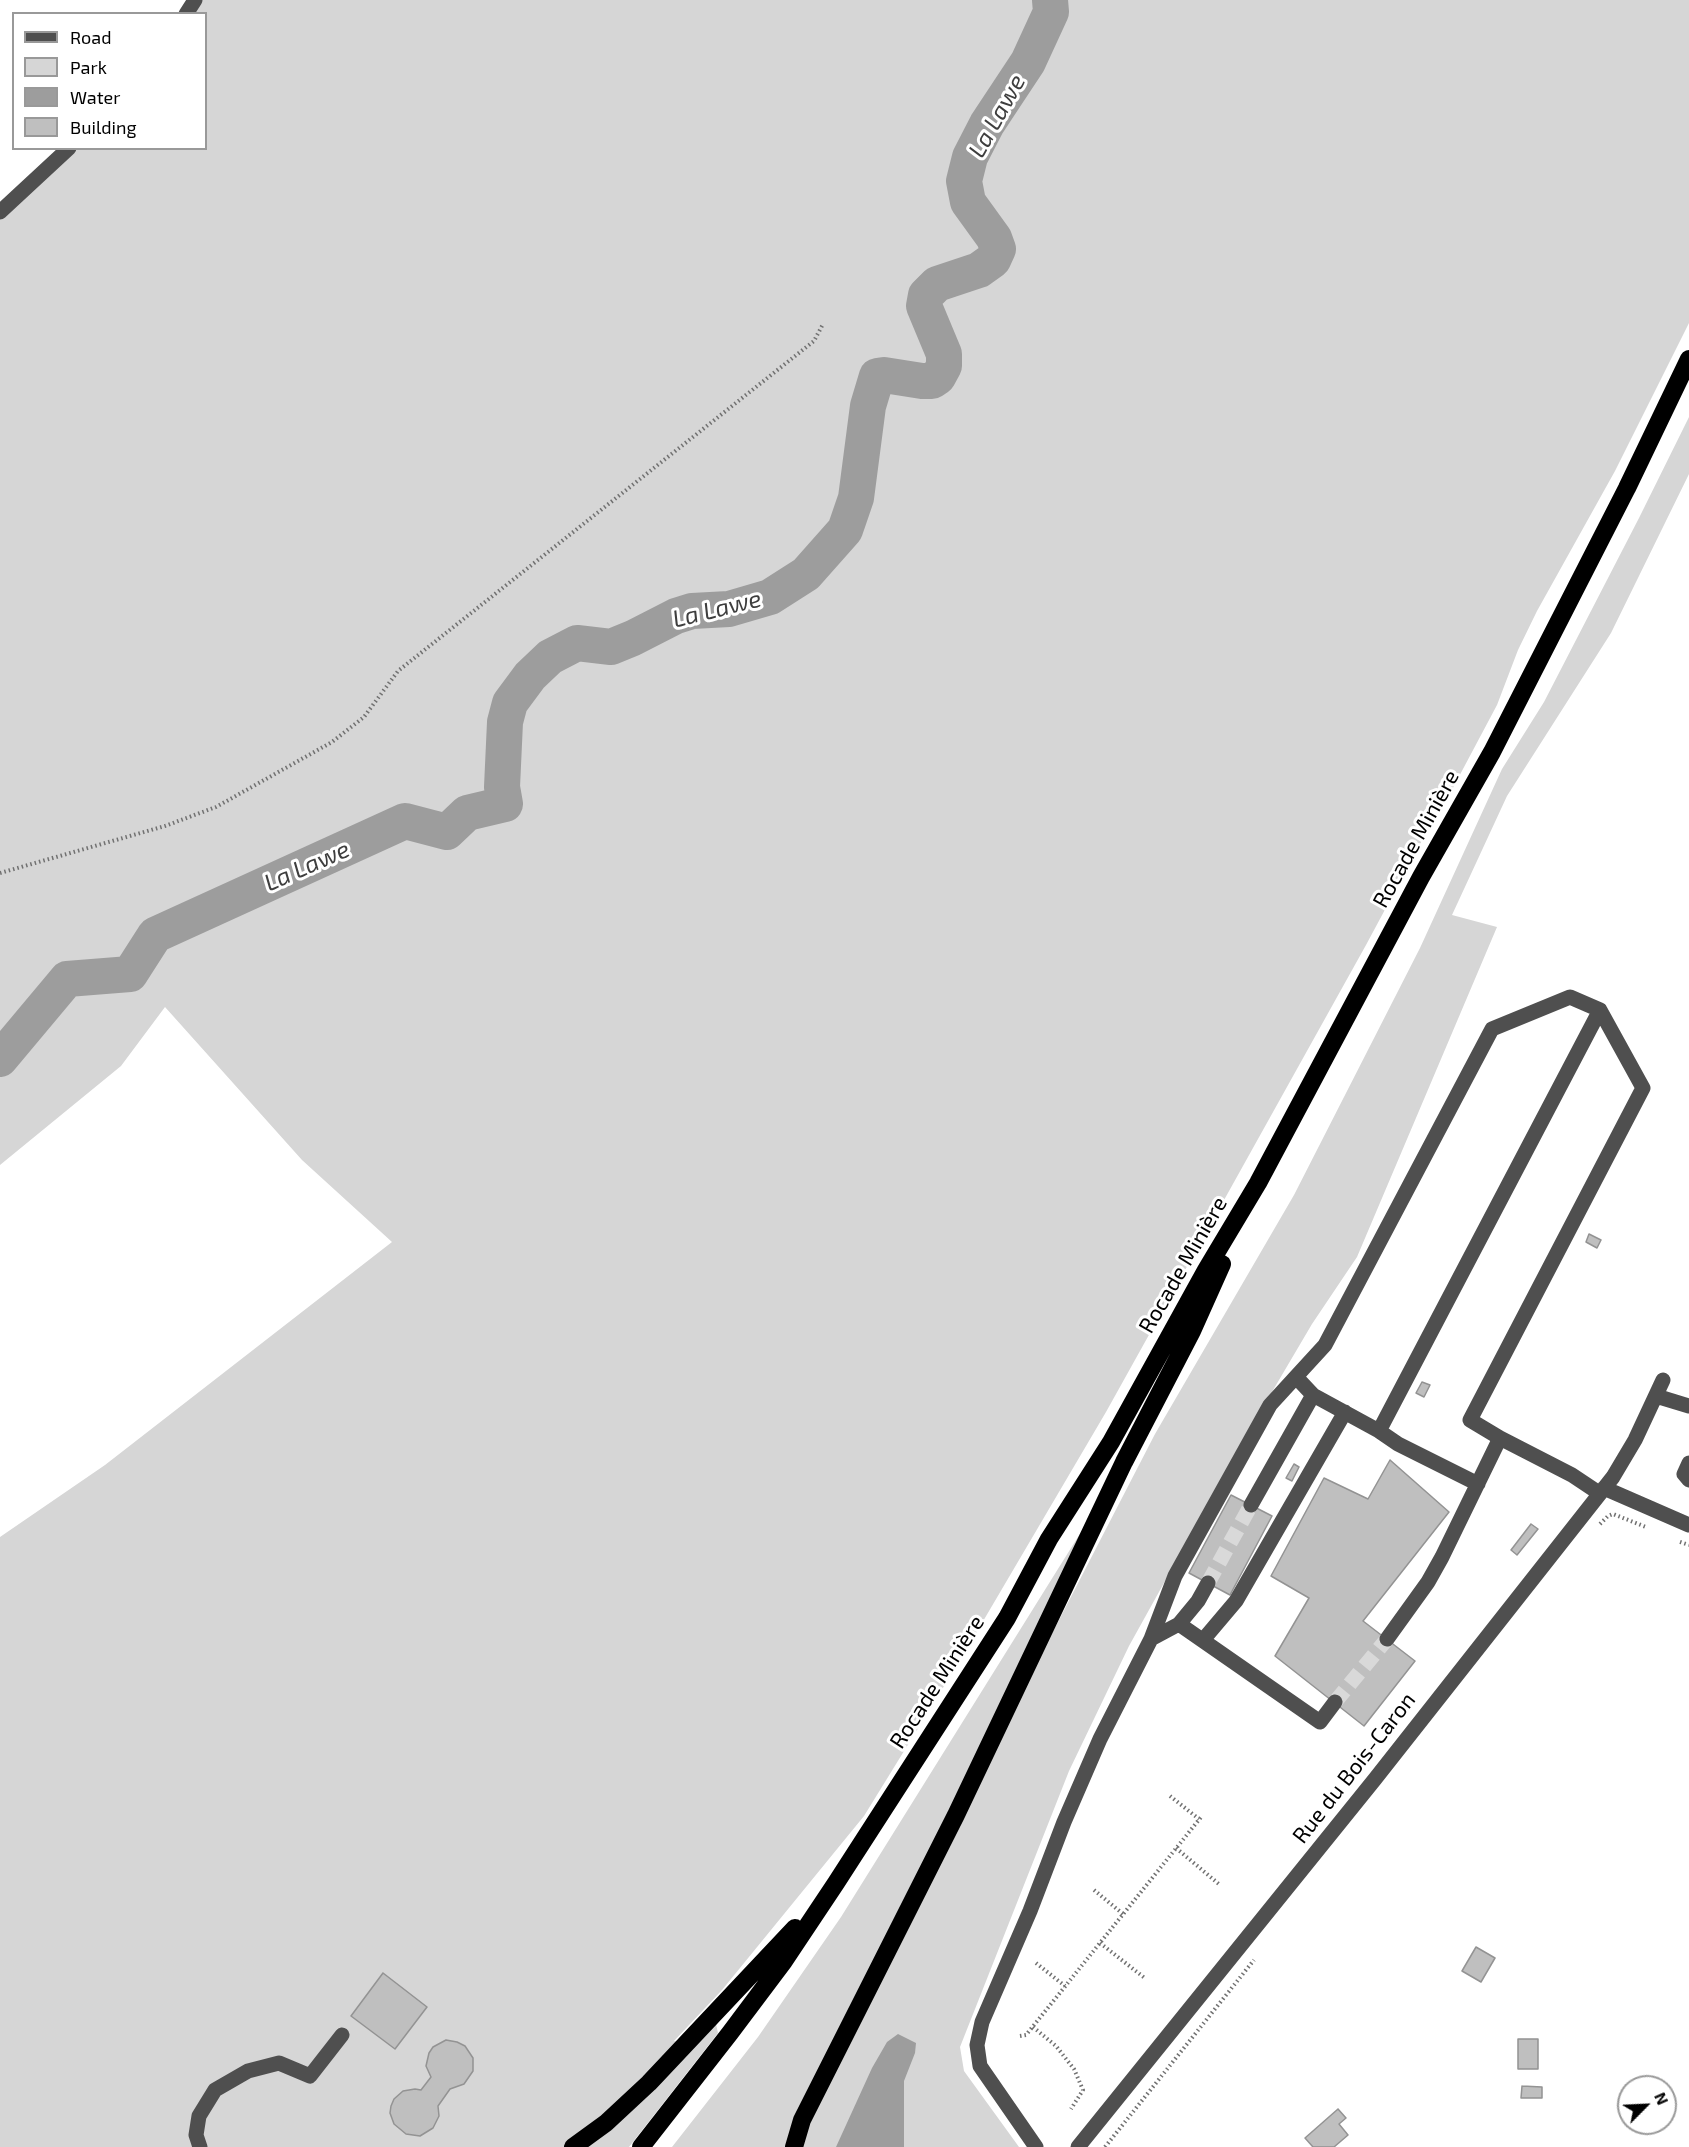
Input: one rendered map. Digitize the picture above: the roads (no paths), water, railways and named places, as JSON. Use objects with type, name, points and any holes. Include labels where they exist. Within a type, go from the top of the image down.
[{"type":"highway","name":"Rocade Minière","points":[[641,2147],[730,2033],[836,1883],[1007,1618],[1049,1539],[1111,1442],[1206,1270],[1258,1183],[1416,887],[1492,752],[1627,488],[1689,359]]},
{"type":"highway","points":[[794,2147],[801,2120],[956,1815],[1124,1462],[1192,1331],[1258,1183]]},
{"type":"highway","points":[[573,2147],[606,2123],[649,2083],[836,1883]]},
{"type":"street","points":[[0,212],[67,150]]},
{"type":"street","points":[[1036,2147],[980,2066],[977,2057],[982,2022],[1030,1911],[1064,1822],[1100,1740],[1150,1639],[1175,1576],[1270,1405],[1325,1345],[1492,1029],[1570,997],[1600,1010],[1642,1088],[1470,1420],[1602,1491],[1689,1525]]},
{"type":"street","points":[[1379,1431],[1600,1010]]},
{"type":"street","points":[[1297,1378],[1313,1395],[1398,1444],[1478,1484]]},
{"type":"street","name":"Rue du Bois-Caron","points":[[1078,2147],[1380,1772],[1602,1491],[1625,1458],[1664,1380]]},
{"type":"street","points":[[1251,1505],[1313,1395]]},
{"type":"street","points":[[1656,1396],[1689,1406]]},
{"type":"street","points":[[1203,1641],[1236,1601],[1345,1412]]},
{"type":"street","points":[[1387,1639],[1428,1582],[1500,1438]]},
{"type":"street","points":[[1689,1463],[1684,1474],[1689,1480]]},
{"type":"street","points":[[1150,1639],[1179,1624],[1198,1602],[1208,1583]]},
{"type":"street","points":[[1179,1624],[1320,1722],[1335,1702]]},
{"type":"street","points":[[200,2147],[196,2135],[199,2116],[215,2090],[249,2071],[279,2063],[310,2076],[342,2035]]},
{"type":"water","points":[[898,2034],[916,2043],[915,2053],[904,2081],[904,2147],[836,2147],[872,2068],[887,2042]]},
{"type":"waterway","name":"La Lawe","points":[[0,1059],[67,979],[130,974],[155,935],[405,821],[447,832],[467,813],[505,804],[502,787],[505,722],[510,703],[530,676],[550,657],[577,643],[611,647],[676,616],[692,611],[729,609],[770,597],[806,574],[845,530],[856,498],[868,406],[877,376],[922,381],[932,381],[938,377],[944,366],[944,354],[924,306],[926,295],[937,284],[979,270],[993,260],[998,249],[994,238],[968,202],[964,181],[970,157],[987,124],[1028,62],[1051,12],[1050,0]]},
{"type":"tunnel","points":[[1208,1583],[1251,1505]]},
{"type":"tunnel","points":[[1335,1702],[1387,1639]]}]
